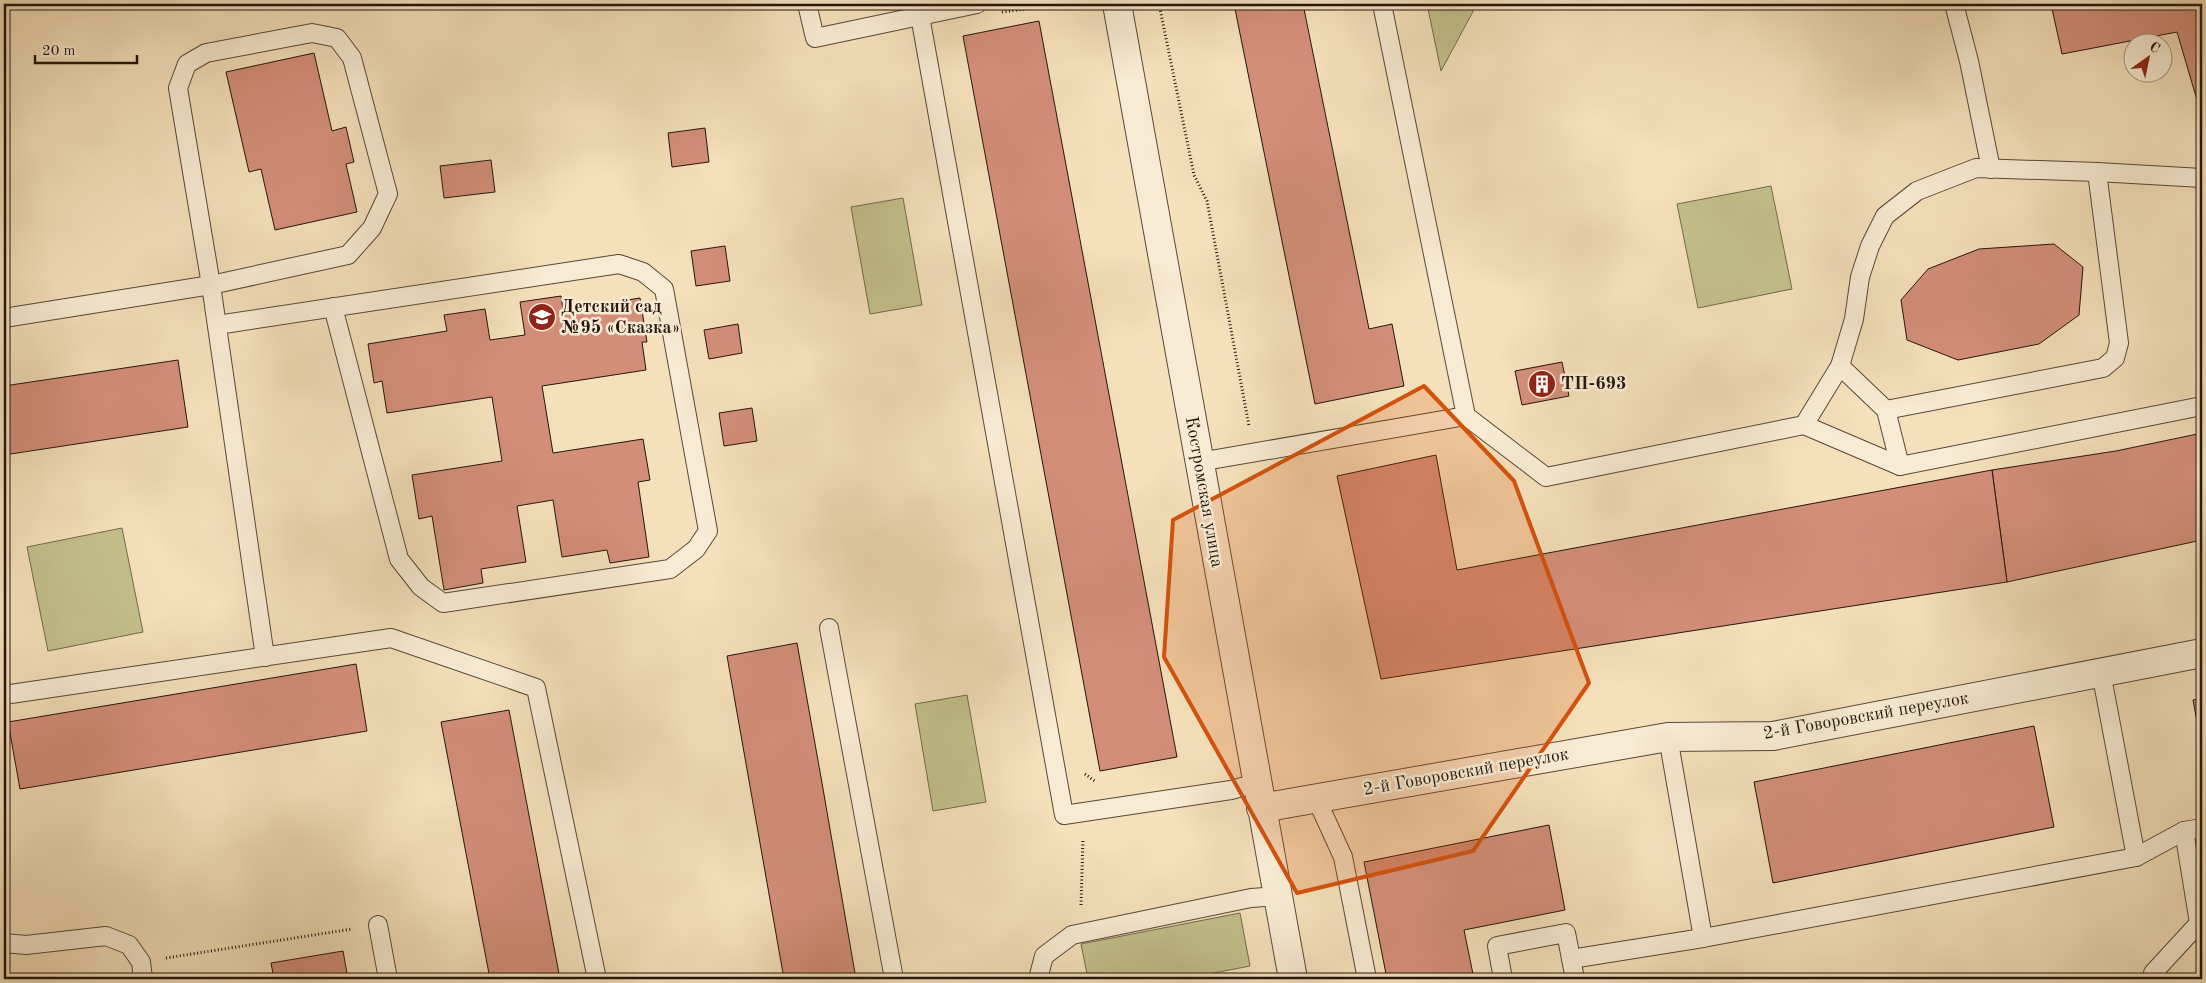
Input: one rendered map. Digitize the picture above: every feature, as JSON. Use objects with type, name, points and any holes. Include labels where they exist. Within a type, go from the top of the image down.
[{"type":"street","name":"Костромская улица","points":[[1117,4],[1259,795],[1280,896],[1293,979]]},
{"type":"street","name":"2-й Говоровский переулок","points":[[1259,795],[1316,798],[1668,737],[1773,736],[2202,654]]},
{"type":"lane","points":[[807,4],[815,38],[977,4]]},
{"type":"lane","points":[[1382,4],[1466,416],[1546,477],[1804,425],[1900,466],[2202,406]]},
{"type":"lane","points":[[1954,4],[1969,61],[1991,169]]},
{"type":"lane","points":[[920,16],[1064,815],[1231,790],[1259,795]]},
{"type":"lane","points":[[4,318],[211,285],[348,255],[372,228],[388,194],[352,58],[337,38],[312,33],[206,53],[187,64],[178,88],[211,285],[265,657]]},
{"type":"lane","points":[[1804,425],[1840,366],[1854,319],[1860,277],[1870,246],[1885,216],[1917,191],[1976,168],[2202,178]]},
{"type":"lane","points":[[1886,410],[2104,368],[2115,358],[2119,344],[2097,172]]},
{"type":"lane","points":[[217,325],[333,307],[619,264],[643,272],[664,289],[708,531],[696,549],[670,570],[444,603],[421,587],[399,559],[333,307]]},
{"type":"lane","points":[[1840,366],[1886,410],[1900,466]]},
{"type":"lane","points":[[1199,462],[1466,416]]},
{"type":"lane","points":[[829,628],[894,979]]},
{"type":"lane","points":[[4,695],[391,638],[536,688],[597,979]]},
{"type":"lane","points":[[2101,672],[2136,857]]},
{"type":"lane","points":[[1668,737],[1703,938]]},
{"type":"lane","points":[[1316,798],[1343,857],[1367,979]]},
{"type":"lane","points":[[1571,959],[1703,938],[2136,857],[2184,831],[2202,828]]},
{"type":"lane","points":[[2154,979],[2153,973],[2199,923],[2184,831]]},
{"type":"lane","points":[[1038,979],[1044,956],[1072,935],[1251,898],[1280,896]]},
{"type":"lane","points":[[378,925],[388,979]]},
{"type":"lane","points":[[1503,979],[1497,946],[1566,933],[1575,979]]},
{"type":"lane","points":[[4,943],[26,945],[106,936],[129,945],[142,971]]},
{"type":"path","points":[[999,13],[1067,4]]},
{"type":"path","points":[[1159,4],[1194,175],[1207,201],[1250,431]]},
{"type":"path","points":[[1082,770],[1087,776],[1099,783]]},
{"type":"path","points":[[1080,933],[1087,776]]},
{"type":"path","points":[[142,971],[378,925]]},
{"type":"path","points":[[1242,979],[1266,974]]},
{"type":"highlighted area","points":[[1424,386],[1514,481],[1589,683],[1473,851],[1297,893],[1164,657],[1173,520]]},
{"type":"shaded area","points":[[1427,4],[1477,4],[1441,71]]},
{"type":"shaded area","points":[[1771,186],[1792,289],[1698,308],[1677,204]]},
{"type":"shaded area","points":[[903,198],[922,305],[870,314],[851,207]]},
{"type":"shaded area","points":[[122,528],[143,632],[48,651],[27,547]]},
{"type":"shaded area","points":[[967,695],[986,802],[933,811],[915,704]]},
{"type":"shaded area","points":[[1240,913],[1250,966],[1183,979],[1088,979],[1081,944]]},
{"type":"building","points":[[1234,4],[1303,4],[1369,329],[1392,324],[1404,386],[1315,404]]},
{"type":"building","points":[[2051,4],[2202,4],[2202,117],[2177,32],[2124,32],[2124,42],[2062,54]]},
{"type":"building","points":[[1039,21],[1177,757],[1100,771],[963,36]]},
{"type":"building","points":[[314,53],[332,131],[346,127],[354,162],[346,164],[357,212],[275,230],[261,169],[249,172],[226,72]]},
{"type":"building","points":[[705,128],[709,162],[672,167],[668,133]]},
{"type":"building","points":[[491,160],[495,192],[444,198],[440,166]]},
{"type":"building","points":[[2054,244],[2083,267],[2079,315],[2039,344],[1958,360],[1907,340],[1901,300],[1928,269],[1979,249]]},
{"type":"building","points":[[725,246],[730,281],[696,286],[691,251]]},
{"type":"building","points":[[561,296],[563,310],[640,298],[647,342],[642,342],[646,370],[542,386],[553,453],[643,439],[650,480],[638,482],[649,557],[610,563],[607,550],[562,557],[553,500],[517,506],[526,562],[481,569],[483,583],[444,590],[432,516],[419,519],[412,475],[502,461],[492,397],[387,413],[382,381],[374,383],[368,344],[447,331],[444,315],[485,309],[490,340],[525,335],[520,302]]},
{"type":"building","points":[[738,324],[742,353],[709,359],[704,330]]},
{"type":"building","points":[[178,360],[188,427],[4,455],[4,386]]},
{"type":"building","name":"ТП-693","points":[[1562,362],[1569,396],[1522,405],[1515,371]]},
{"type":"building","points":[[752,408],[757,441],[724,446],[719,413]]},
{"type":"building","points":[[2202,433],[2202,540],[2007,582],[1992,470],[2116,451]]},
{"type":"building","points":[[1436,455],[1457,570],[1992,470],[2007,582],[1381,679],[1337,476]]},
{"type":"building","points":[[797,643],[856,979],[784,979],[727,656]]},
{"type":"building","points":[[356,664],[367,731],[20,789],[8,722]]},
{"type":"building","points":[[2202,698],[2202,749],[2193,700]]},
{"type":"building","points":[[509,710],[560,979],[490,979],[441,722]]},
{"type":"building","points":[[2034,726],[2054,827],[1773,883],[1754,782]]},
{"type":"building","points":[[1549,825],[1565,910],[1464,930],[1474,979],[1387,979],[1364,862]]},
{"type":"building","points":[[343,951],[348,979],[274,979],[271,963]]},
{"type":"place","name":"Детский сад №95 «Сказка»","points":[[542,317]]},
{"type":"place","name":"ТП-693","points":[[1542,384]]}]
